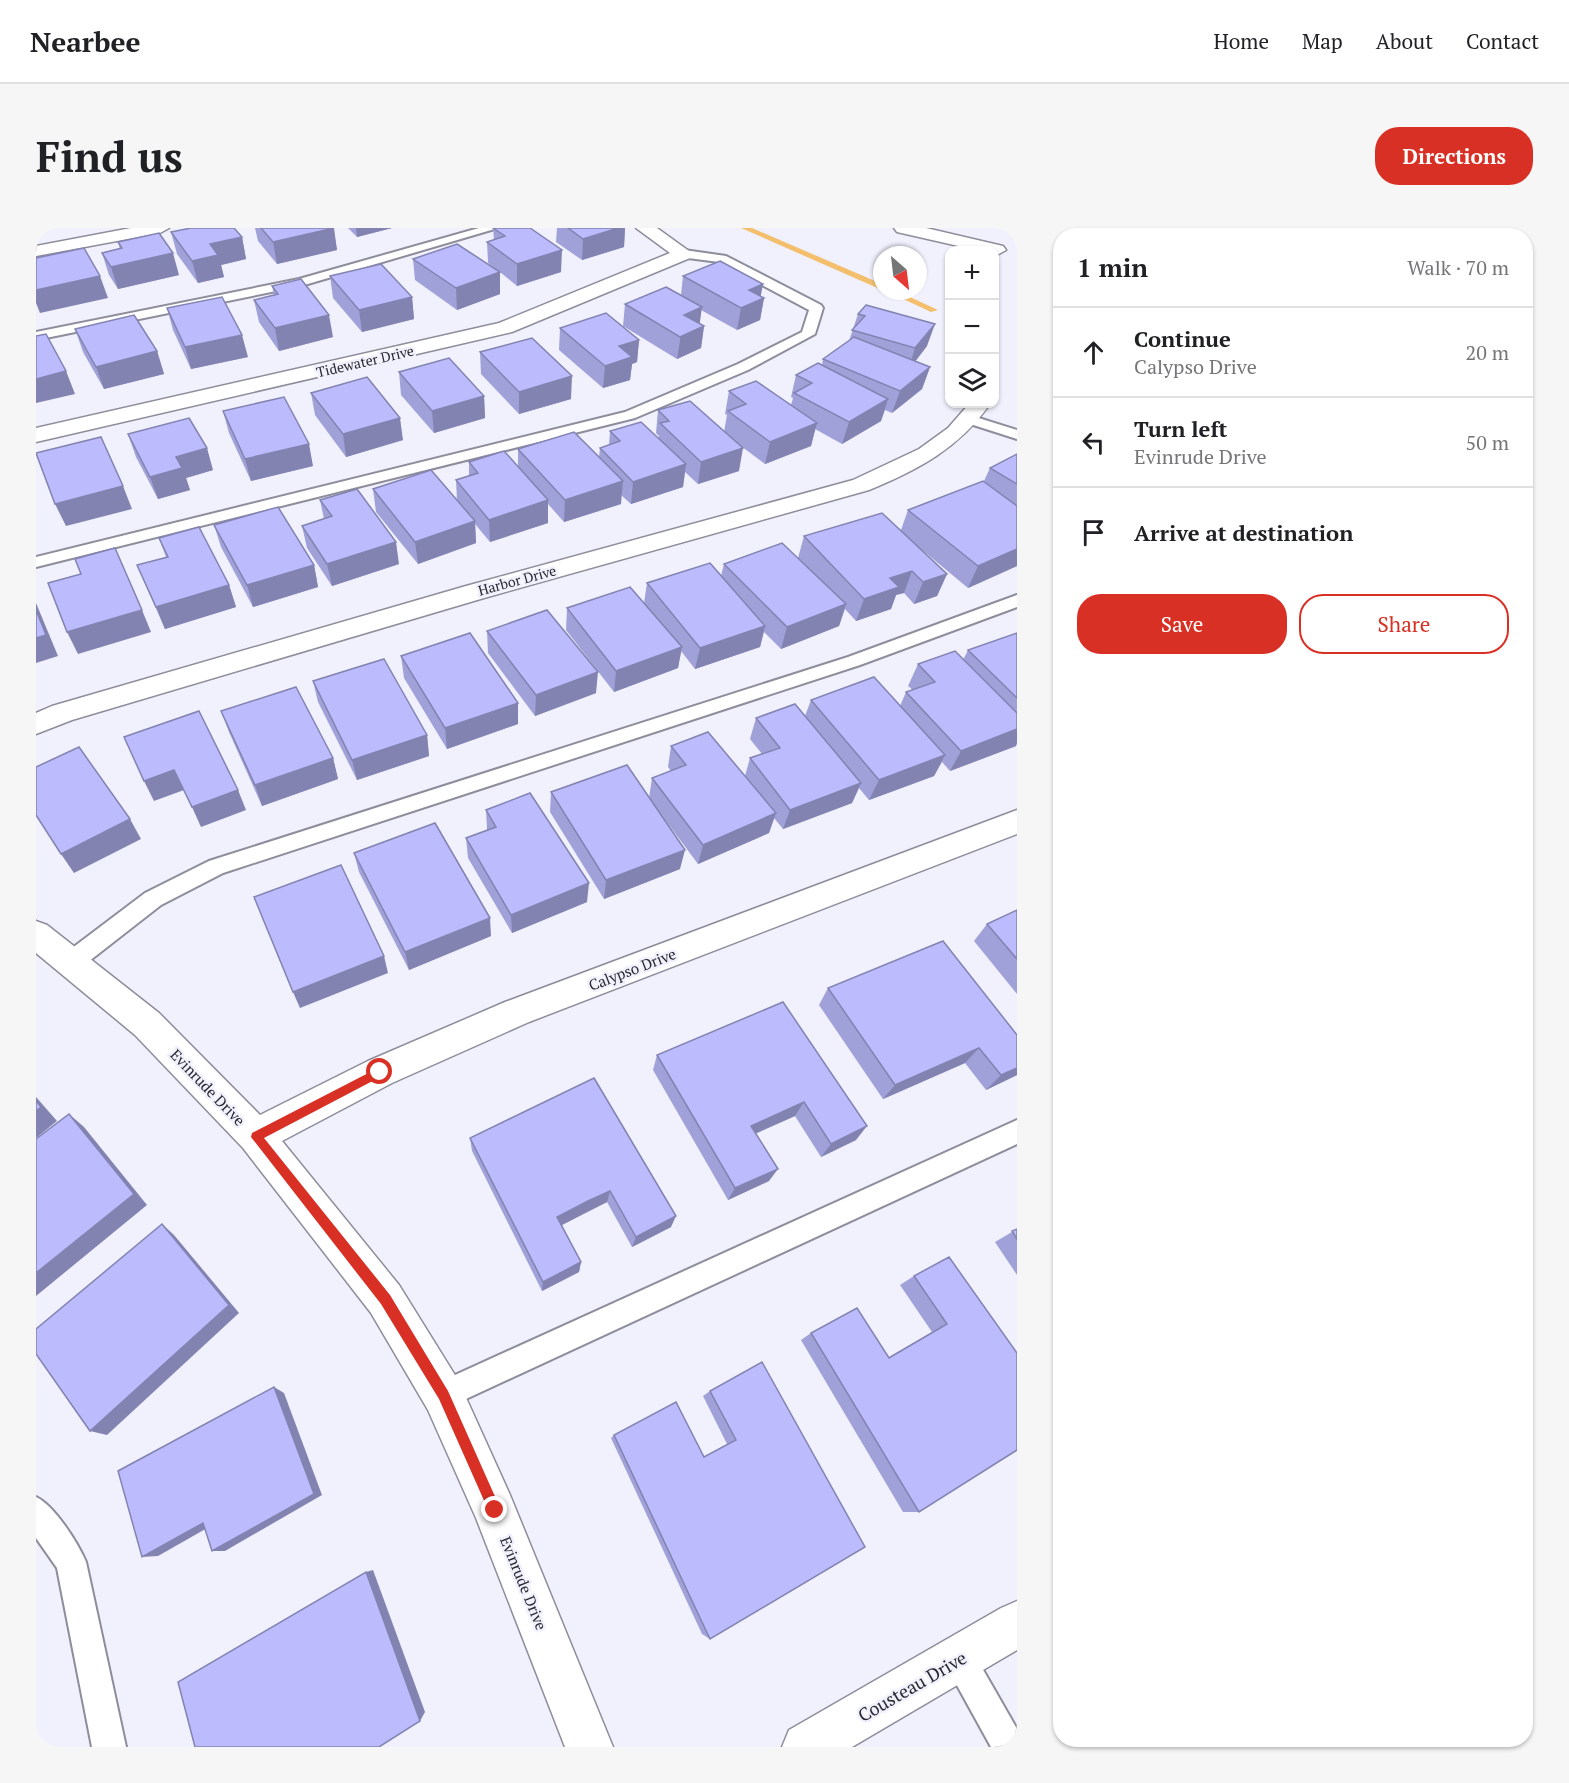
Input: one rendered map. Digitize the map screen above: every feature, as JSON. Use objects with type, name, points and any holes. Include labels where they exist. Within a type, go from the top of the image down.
[{"type":"street","points":[[36,251],[160,228]]},
{"type":"street","points":[[645,228],[684,254]]},
{"type":"street","points":[[903,228],[985,246]]},
{"type":"street","name":"Tidewater Drive","points":[[36,435],[505,328],[684,254]]},
{"type":"street","name":"Harbor Drive","points":[[36,724],[62,713],[463,595],[861,485],[910,465],[946,441],[974,411]]},
{"type":"street","name":"Calypso Drive","points":[[256,1137],[380,1072],[517,1012],[1017,822]]},
{"type":"street","name":"Evinrude Drive","points":[[36,934],[147,1024],[256,1137],[386,1299],[443,1395],[495,1510],[589,1747]]},
{"type":"street","name":"Cousteau Drive","points":[[806,1747],[1017,1624]]},
{"type":"lane","points":[[36,336],[301,282],[492,228]]},
{"type":"lane","points":[[36,562],[630,415],[742,367],[808,334],[816,308],[722,259],[684,254]]},
{"type":"lane","points":[[974,411],[1017,435]]},
{"type":"lane","points":[[71,962],[153,899],[216,867],[854,661],[1017,601]]},
{"type":"lane","points":[[443,1395],[1017,1132]]},
{"type":"lane","points":[[36,1512],[70,1562],[110,1747]]},
{"type":"lane","points":[[959,1658],[1009,1747]]},
{"type":"building","points":[[191,228],[234,228],[242,237],[210,244],[218,255],[192,261],[171,232]]},
{"type":"building","points":[[261,228],[334,228],[273,242]]},
{"type":"building","points":[[493,228],[530,228],[562,250],[517,264],[487,242],[505,236]]},
{"type":"building","points":[[568,228],[618,228],[583,239]]},
{"type":"building","points":[[159,233],[173,253],[111,267],[102,253],[122,248],[118,242]]},
{"type":"building","points":[[457,244],[500,272],[456,288],[413,259]]},
{"type":"building","points":[[84,248],[100,276],[36,290],[36,258]]},
{"type":"building","points":[[720,261],[763,284],[749,290],[764,298],[741,308],[683,276]]},
{"type":"building","points":[[381,264],[412,297],[359,310],[330,276]]},
{"type":"building","points":[[301,279],[329,315],[275,328],[254,300],[278,294],[272,286]]},
{"type":"building","points":[[666,287],[702,307],[684,315],[704,326],[680,337],[625,304]]},
{"type":"building","points":[[222,297],[242,335],[185,347],[167,308]]},
{"type":"building","points":[[866,305],[935,324],[915,348],[852,330],[865,316],[858,314]]},
{"type":"building","points":[[606,313],[639,340],[619,346],[632,357],[605,366],[560,328]]},
{"type":"building","points":[[134,315],[157,351],[96,367],[75,329]]},
{"type":"building","points":[[46,334],[66,371],[36,379],[36,336]]},
{"type":"building","points":[[854,337],[930,367],[900,391],[823,359]]},
{"type":"building","points":[[532,338],[572,376],[519,392],[480,352]]},
{"type":"building","points":[[449,358],[484,396],[432,411],[399,372]]},
{"type":"building","points":[[818,363],[888,399],[849,422],[794,393],[812,383],[796,375]]},
{"type":"building","points":[[367,377],[400,418],[343,434],[311,393]]},
{"type":"building","points":[[756,381],[817,423],[770,442],[728,411],[746,404],[729,391]]},
{"type":"building","points":[[284,397],[309,444],[245,459],[223,411]]},
{"type":"building","points":[[690,401],[743,448],[701,462],[660,423],[669,421],[658,410]]},
{"type":"building","points":[[189,418],[207,448],[176,457],[182,468],[150,477],[128,434]]},
{"type":"building","points":[[641,422],[686,464],[633,482],[600,448],[620,441],[610,431]]},
{"type":"building","points":[[574,432],[623,481],[565,500],[518,449]]},
{"type":"building","points":[[101,437],[123,486],[55,504],[36,453]]},
{"type":"building","points":[[504,451],[548,500],[489,520],[456,480],[478,473],[469,462]]},
{"type":"building","points":[[1017,454],[1017,484],[990,468]]},
{"type":"building","points":[[431,470],[475,521],[415,542],[373,489]]},
{"type":"building","points":[[983,481],[1017,506],[1017,549],[978,566],[908,510]]},
{"type":"building","points":[[357,489],[396,542],[327,564],[302,526],[332,516],[320,500]]},
{"type":"building","points":[[278,507],[314,565],[247,585],[214,525]]},
{"type":"building","points":[[882,513],[947,574],[923,582],[912,571],[890,578],[899,587],[864,599],[804,536]]},
{"type":"building","points":[[199,527],[229,585],[156,607],[137,565],[168,557],[159,538]]},
{"type":"building","points":[[782,543],[846,604],[787,627],[724,564]]},
{"type":"building","points":[[115,548],[142,610],[67,632],[48,583],[81,574],[75,559]]},
{"type":"building","points":[[710,563],[765,626],[700,648],[647,583]]},
{"type":"building","points":[[630,587],[682,647],[616,671],[567,608]]},
{"type":"building","points":[[36,610],[46,635],[36,638]]},
{"type":"building","points":[[547,610],[598,672],[536,695],[487,631]]},
{"type":"building","points":[[470,633],[518,703],[445,728],[401,656]]},
{"type":"building","points":[[1017,633],[1017,698],[968,650]]},
{"type":"building","points":[[955,651],[1017,713],[1017,729],[961,751],[906,692],[935,682],[918,664]]},
{"type":"building","points":[[384,659],[427,735],[352,760],[313,681]]},
{"type":"building","points":[[874,677],[945,755],[879,780],[811,700]]},
{"type":"building","points":[[296,687],[333,758],[255,785],[221,711]]},
{"type":"building","points":[[795,704],[861,783],[790,810],[750,758],[780,748],[756,718]]},
{"type":"building","points":[[199,711],[238,790],[192,807],[174,770],[144,781],[124,737]]},
{"type":"building","points":[[708,732],[776,813],[703,845],[652,778],[686,765],[671,746]]},
{"type":"building","points":[[79,747],[130,819],[61,854],[36,815],[36,767]]},
{"type":"building","points":[[627,765],[685,850],[606,880],[551,792]]},
{"type":"building","points":[[530,793],[589,883],[511,915],[466,838],[496,827],[486,810]]},
{"type":"building","points":[[435,823],[490,918],[405,952],[354,853]]},
{"type":"building","points":[[341,865],[384,956],[293,992],[254,897]]},
{"type":"building","points":[[1017,910],[1017,959],[987,924]]},
{"type":"building","points":[[943,941],[1017,1035],[1017,1068],[1001,1075],[979,1048],[895,1085],[828,988]]},
{"type":"building","points":[[783,1002],[867,1126],[831,1144],[804,1102],[751,1126],[778,1169],[735,1188],[657,1055]]},
{"type":"building","points":[[594,1078],[676,1216],[636,1237],[610,1191],[588,1201],[557,1217],[581,1262],[543,1282],[470,1138]]},
{"type":"building","points":[[36,1101],[41,1107],[36,1111]]},
{"type":"building","points":[[69,1114],[134,1194],[36,1273],[36,1139]]},
{"type":"building","points":[[162,1224],[229,1305],[90,1431],[36,1354],[36,1329]]},
{"type":"building","points":[[1017,1229],[1017,1239],[1012,1231]]},
{"type":"building","points":[[949,1257],[1017,1353],[1017,1450],[919,1512],[811,1333],[857,1308],[889,1358],[947,1324],[914,1276]]},
{"type":"building","points":[[762,1362],[865,1547],[710,1639],[614,1435],[676,1402],[704,1457],[736,1440],[710,1391]]},
{"type":"building","points":[[274,1387],[314,1494],[212,1551],[203,1523],[142,1557],[118,1471]]},
{"type":"building","points":[[366,1572],[420,1721],[379,1747],[195,1747],[178,1682]]},
{"type":"waterway","points":[[745,228],[873,283]]},
{"type":"waterway","points":[[911,300],[934,310]]},
{"type":"route","points":[[380,1072],[256,1137],[386,1299],[443,1395],[495,1510]]}]
